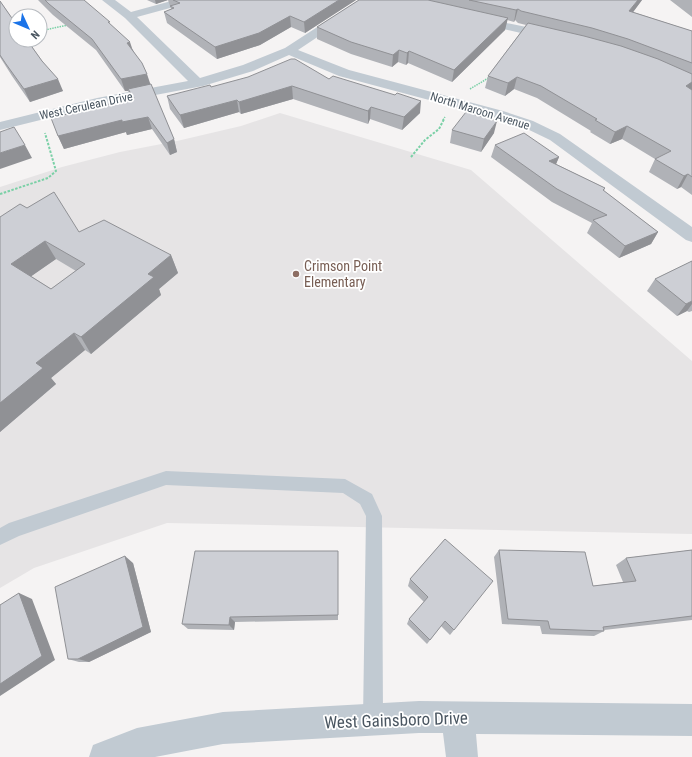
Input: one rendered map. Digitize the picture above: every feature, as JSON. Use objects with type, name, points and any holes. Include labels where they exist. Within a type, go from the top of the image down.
[{"type":"street","points":[[108,0],[129,16],[198,84]]},
{"type":"street","points":[[129,16],[188,0]]},
{"type":"street","name":"West Cerulean Drive","points":[[0,126],[97,102],[198,84],[248,68],[289,51],[367,0]]},
{"type":"street","points":[[467,18],[564,39]]},
{"type":"street","name":"North Maroon Avenue","points":[[289,51],[344,73],[498,114],[528,124],[555,137],[692,236]]},
{"type":"street","points":[[458,717],[462,757]]},
{"type":"street","name":"West Gainsboro Drive","points":[[105,757],[137,744],[223,728],[373,719],[458,717],[692,720]]},
{"type":"lane","points":[[0,537],[15,529],[166,478],[345,486],[366,499],[374,516],[373,719]]},
{"type":"path","points":[[48,29],[68,25]]},
{"type":"path","points":[[467,91],[492,76]]},
{"type":"path","points":[[411,156],[425,140],[439,129],[447,114]]},
{"type":"path","points":[[0,194],[48,178],[56,171],[49,143],[44,131]]},
{"type":"shaded area","name":"Crimson Point Elementary","points":[[280,113],[471,170],[692,361],[692,534],[167,523],[34,568],[0,588],[0,187],[62,167],[120,152],[177,141],[241,126]]},
{"type":"building","points":[[45,0],[84,0],[110,22],[108,22],[130,42],[127,43],[142,63],[147,74],[121,79],[92,39]]},
{"type":"building","points":[[173,0],[339,0],[304,22],[290,16],[259,33],[215,47],[164,12],[174,8],[170,6],[180,3]]},
{"type":"building","points":[[359,0],[428,0],[508,18],[454,70],[409,51],[407,53],[399,50],[393,55],[351,42],[317,27]]},
{"type":"building","points":[[469,0],[638,0],[629,11],[692,31],[692,63],[628,39],[592,28],[518,9],[516,10]]},
{"type":"building","points":[[0,1],[8,12],[8,48],[33,48],[58,79],[24,89],[0,55]]},
{"type":"building","points":[[528,23],[621,46],[658,59],[692,74],[692,82],[686,86],[692,90],[692,177],[688,174],[684,176],[655,159],[671,151],[627,126],[615,132],[595,120],[597,119],[541,86],[517,77],[508,83],[488,76]]},
{"type":"building","points":[[291,59],[295,59],[329,79],[333,76],[395,95],[397,93],[421,101],[404,117],[371,107],[368,111],[292,86],[239,102],[237,100],[180,115],[167,96],[210,85],[211,87],[248,77]]},
{"type":"building","points":[[151,84],[174,139],[167,143],[148,117],[122,122],[122,120],[58,136],[51,118],[134,98],[128,89]]},
{"type":"building","points":[[466,112],[497,121],[484,139],[452,130]]},
{"type":"building","points":[[14,127],[25,145],[0,153],[0,132]]},
{"type":"building","points":[[524,133],[559,157],[549,161],[605,188],[603,190],[658,232],[625,246],[593,220],[607,215],[557,189],[495,145]]},
{"type":"building","points":[[54,192],[79,232],[104,220],[171,255],[148,274],[154,277],[81,337],[74,333],[36,363],[43,368],[0,403],[0,217],[20,204],[27,208]],"holes":[[[45,241],[85,264],[51,289],[11,264]]]},
{"type":"building","points":[[692,261],[692,301],[686,304],[655,279]]},
{"type":"building","points":[[445,539],[493,581],[454,630],[445,621],[430,640],[409,619],[428,597],[410,579]]},
{"type":"building","points":[[499,550],[585,552],[593,586],[636,581],[626,558],[692,550],[692,616],[603,627],[604,631],[550,629],[548,621],[508,619]]},
{"type":"building","points":[[195,551],[338,551],[338,615],[230,617],[229,625],[182,624]]},
{"type":"building","points":[[125,556],[143,627],[78,659],[68,659],[55,587]]},
{"type":"building","points":[[19,593],[42,656],[0,684],[0,605]]},
{"type":"place","name":"Crimson Point Elementary","points":[[296,274]]}]
